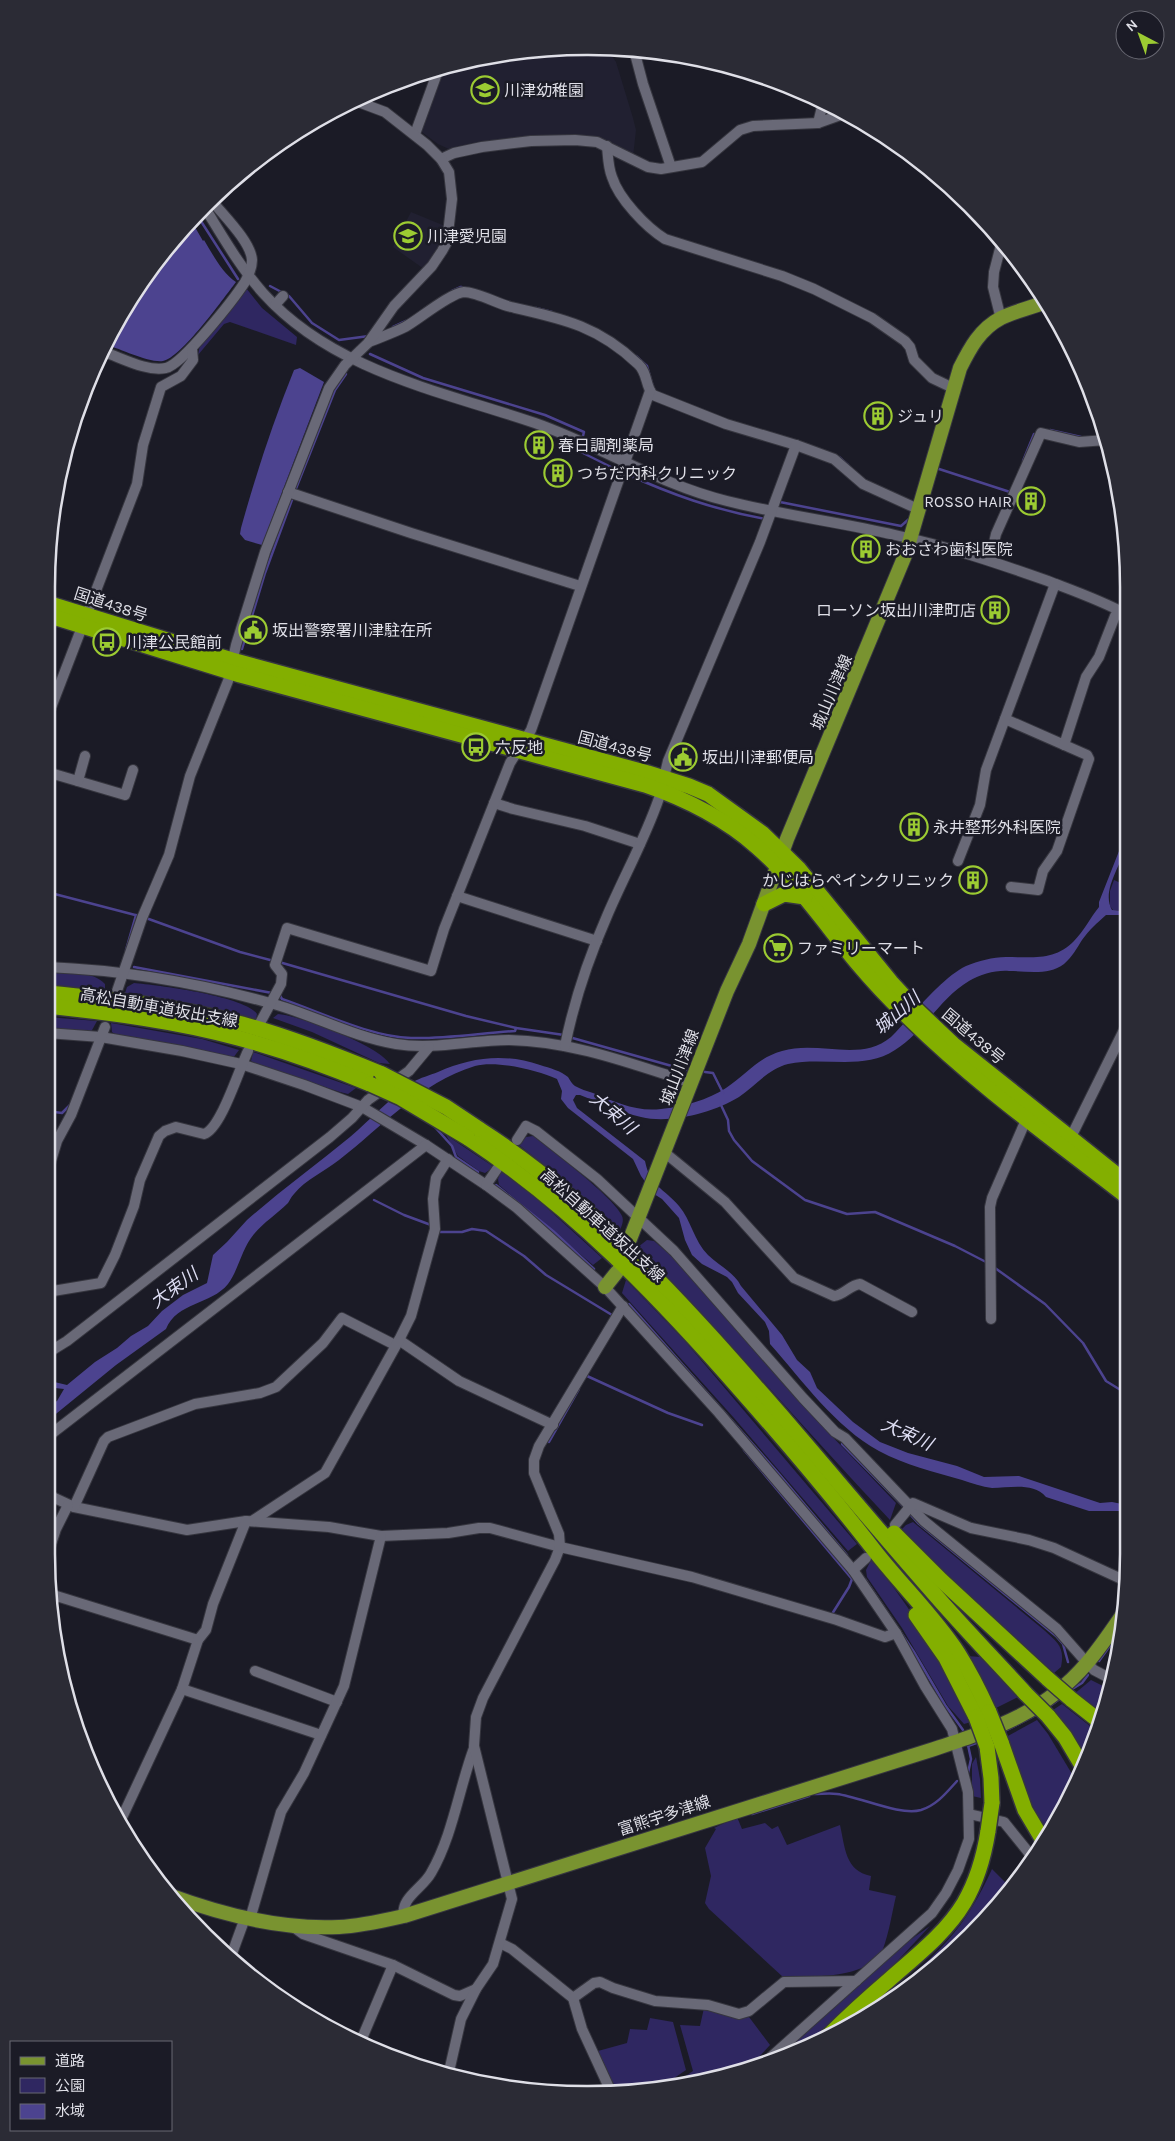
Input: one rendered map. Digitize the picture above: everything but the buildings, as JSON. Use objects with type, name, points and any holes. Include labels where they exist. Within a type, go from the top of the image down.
[{"type":"highway","name":"国道438号","points":[[55,606],[84,620],[231,666],[662,784],[689,786],[708,794],[750,823],[799,869],[891,982],[912,1013]]},
{"type":"highway","name":"国道438号","points":[[55,616],[84,620]]},
{"type":"highway","name":"国道438号","points":[[662,784],[728,825],[757,847],[805,897],[858,964],[926,1027],[953,1044],[1120,1191]]},
{"type":"highway","points":[[764,904],[784,894],[805,897]]},
{"type":"highway","name":"高松自動車道坂出支線","points":[[55,994],[138,1004],[241,1024],[300,1042],[382,1074],[446,1107],[518,1173],[564,1209],[639,1279],[712,1357],[790,1446],[946,1658],[982,1715],[994,1744]]},
{"type":"highway","name":"高松自動車道坂出支線","points":[[55,1007],[183,1026],[294,1054],[370,1084],[474,1133],[503,1144],[571,1196],[648,1269],[728,1355],[807,1445]]},
{"type":"highway","name":"国道438号","points":[[1068,1143],[1120,1178]]},
{"type":"highway","points":[[807,1445],[940,1580],[1048,1679],[1094,1717]]},
{"type":"highway","points":[[807,1445],[930,1590],[1048,1716],[1065,1736],[1078,1759]]},
{"type":"highway","points":[[847,2018],[924,1949],[949,1923],[972,1887],[979,1870],[988,1831],[992,1803],[991,1778],[994,1744]]},
{"type":"highway","points":[[994,1744],[1025,1810],[1040,1834]]},
{"type":"main road","name":"城山川津線","points":[[630,1239],[727,992],[764,904],[782,852],[906,553],[915,507],[953,388],[972,344],[983,331],[1001,318],[1038,304]]},
{"type":"main road","points":[[605,1287],[617,1272]]},
{"type":"main road","name":"富熊宇多津線","points":[[182,1899],[248,1919],[292,1926],[340,1927],[404,1916],[1002,1726],[1034,1709],[1055,1694],[1087,1663],[1114,1627]]},
{"type":"street","points":[[636,58],[670,167]]},
{"type":"street","points":[[415,134],[436,77]]},
{"type":"street","points":[[117,991],[142,916],[169,855],[190,776],[231,666],[265,552],[292,493],[329,388],[352,357],[372,337],[394,306],[432,266],[447,242],[452,199],[449,172],[441,160],[415,134],[385,112],[365,104]]},
{"type":"street","points":[[818,123],[821,109]]},
{"type":"street","points":[[441,160],[454,154],[482,147],[531,141],[575,140],[597,142],[629,159],[648,167],[660,169],[702,162],[740,130],[753,126],[818,123],[836,117]]},
{"type":"street","points":[[607,146],[608,162],[618,190],[650,230],[665,239],[790,279],[872,318],[905,341],[910,347],[914,360],[932,378],[953,388]]},
{"type":"street","points":[[109,354],[146,367],[159,369],[174,365],[192,349],[249,275],[252,261],[248,246],[216,206]]},
{"type":"street","points":[[209,213],[249,275],[275,305],[313,336],[392,376],[432,392],[537,424],[623,468],[691,490],[727,501],[910,538],[990,560],[1120,609]]},
{"type":"street","points":[[1000,250],[994,272],[994,287],[1001,318]]},
{"type":"street","points":[[260,1023],[272,1003],[283,978],[275,965],[287,928],[431,970],[457,896],[494,803],[513,757],[530,730],[650,391],[646,376],[640,365],[600,335],[555,316],[511,308],[464,292],[454,296],[404,328],[372,337]]},
{"type":"street","points":[[275,305],[283,296]]},
{"type":"street","points":[[55,697],[137,484],[143,445],[161,387],[181,376],[193,360],[192,349]]},
{"type":"street","points":[[650,391],[657,397],[726,424],[796,445],[834,459],[863,484],[915,507]]},
{"type":"street","points":[[990,560],[996,534],[1041,433],[1079,442],[1099,441]]},
{"type":"street","points":[[567,1039],[584,976],[597,940],[640,844],[662,784],[668,761],[772,510],[796,445]]},
{"type":"street","points":[[292,493],[411,534],[580,586]]},
{"type":"street","points":[[958,861],[980,805],[986,770],[1055,584]]},
{"type":"street","points":[[1064,744],[1086,677],[1099,657],[1115,616],[1120,613]]},
{"type":"street","points":[[1005,719],[1064,744],[1087,756],[1089,759],[1057,851],[1043,871],[1038,890],[1011,887]]},
{"type":"street","points":[[78,781],[85,756]]},
{"type":"street","points":[[55,774],[125,795],[133,770]]},
{"type":"street","points":[[494,803],[513,810],[585,826],[640,844]]},
{"type":"street","points":[[457,896],[597,940]]},
{"type":"street","points":[[55,968],[123,974],[214,989],[272,1003],[372,1039],[396,1044],[430,1047],[508,1040],[567,1039],[689,1090]]},
{"type":"street","points":[[55,1148],[71,1116],[103,1032]]},
{"type":"street","points":[[55,1033],[103,1032],[241,1064],[304,1085],[364,1108],[424,1144],[486,1185],[524,1214],[605,1287],[719,1413],[853,1570],[896,1633],[925,1686],[952,1729],[968,1792],[969,1839],[965,1852],[942,1898],[921,1924],[779,2050]]},
{"type":"street","points":[[1068,1143],[1120,1037]]},
{"type":"street","points":[[55,1348],[330,1137],[364,1108],[368,1100],[409,1071],[430,1047]]},
{"type":"street","points":[[55,1291],[101,1283],[115,1255],[134,1206],[140,1180],[159,1136],[170,1128],[176,1127],[204,1134],[211,1130],[234,1086],[241,1064],[248,1052]]},
{"type":"street","points":[[991,1320],[990,1207],[1029,1112]]},
{"type":"street","points":[[517,1140],[526,1126],[536,1131],[640,1215],[704,1284],[803,1398],[836,1432],[845,1438],[908,1510],[1057,1629],[1094,1670],[1106,1676]]},
{"type":"street","points":[[55,1431],[424,1144]]},
{"type":"street","points":[[663,1155],[725,1202],[794,1278],[834,1296],[853,1285],[860,1284],[912,1312]]},
{"type":"street","points":[[123,1815],[182,1689],[198,1640],[206,1630],[213,1604],[249,1521],[318,1478],[330,1467],[336,1451],[346,1438],[411,1316],[436,1229],[433,1199],[436,1178],[448,1160]]},
{"type":"street","points":[[486,1185],[498,1169]]},
{"type":"street","points":[[404,1916],[402,1910],[406,1902],[427,1879],[443,1848],[474,1746],[476,1717],[483,1698],[560,1547],[560,1534],[556,1522],[534,1473],[534,1460],[539,1446],[623,1306]]},
{"type":"street","points":[[55,1532],[71,1506],[104,1441],[108,1437],[195,1404],[260,1393],[276,1387],[323,1342],[342,1318],[397,1342],[459,1381],[553,1425]]},
{"type":"street","points":[[55,1498],[71,1506],[187,1530],[249,1521],[329,1527],[381,1536],[448,1533],[490,1528],[560,1547],[692,1577],[837,1620],[885,1637],[896,1633]]},
{"type":"street","points":[[895,1525],[913,1503],[971,1528],[1005,1537],[1029,1540],[1054,1548],[1119,1578]]},
{"type":"street","points":[[233,1951],[248,1919],[281,1812],[304,1773],[337,1702],[354,1648],[381,1536]]},
{"type":"street","points":[[853,1570],[871,1556]]},
{"type":"street","points":[[57,1596],[198,1640]]},
{"type":"street","points":[[255,1670],[337,1702]]},
{"type":"street","points":[[182,1689],[322,1735]]},
{"type":"street","points":[[450,2068],[461,2019],[476,1989],[493,1964],[512,1899],[474,1746]]},
{"type":"street","points":[[969,1814],[1004,1822],[1028,1852]]},
{"type":"street","points":[[292,1926],[303,1934],[394,1965],[454,1994],[460,1996],[476,1989]]},
{"type":"street","points":[[500,1943],[512,1949],[573,1998],[582,2029],[608,2085]]},
{"type":"street","points":[[363,2036],[394,1965]]},
{"type":"street","points":[[573,1998],[594,1983],[600,1982],[612,1988],[655,2001],[708,2005],[740,2014],[749,2011],[784,1982],[856,1981]]},
{"type":"shaded area","points":[[588,55],[612,56],[616,62],[636,130],[633,157],[608,142],[451,150],[438,144],[419,130],[439,76],[484,65],[518,60]]},
{"type":"shaded area","points":[[411,212],[445,226],[442,241],[424,269],[393,247]]},
{"type":"green space","points":[[246,288],[262,308],[297,337],[296,345],[230,322],[224,324],[198,355],[200,345]]},
{"type":"green space","points":[[1114,880],[1120,883],[1120,910],[1113,910],[1110,906],[1110,891]]},
{"type":"green space","points":[[55,972],[78,973],[93,976],[105,984],[105,991],[55,985]]},
{"type":"green space","points":[[134,983],[200,992],[236,1002],[257,1014],[256,1019],[165,999],[125,993],[127,987]]},
{"type":"green space","points":[[278,1014],[304,1020],[355,1040],[383,1056],[390,1064],[379,1063],[312,1032],[273,1018]]},
{"type":"green space","points":[[55,1018],[97,1021],[91,1032],[55,1030]]},
{"type":"green space","points":[[111,1023],[202,1039],[239,1050],[233,1058],[116,1035],[112,1032]]},
{"type":"green space","points":[[253,1052],[356,1088],[348,1094],[257,1065],[251,1061]]},
{"type":"green space","points":[[446,1135],[494,1167],[485,1173],[479,1171],[458,1156]]},
{"type":"green space","points":[[533,1136],[608,1198],[622,1216],[623,1221],[620,1230],[557,1175],[519,1145],[526,1137]]},
{"type":"green space","points":[[501,1171],[536,1198],[602,1258],[593,1265],[499,1185],[498,1179]]},
{"type":"green space","points":[[647,1240],[654,1241],[674,1258],[825,1429],[896,1503],[890,1520],[638,1247]]},
{"type":"green space","points":[[626,1280],[684,1340],[857,1544],[848,1551],[734,1418],[622,1293]]},
{"type":"green space","points":[[913,1522],[1053,1638],[1061,1650],[1061,1667],[1054,1673],[938,1567],[901,1530]]},
{"type":"green space","points":[[871,1560],[901,1597],[927,1638],[971,1722],[964,1724],[948,1706],[902,1628],[867,1577],[866,1570]]},
{"type":"green space","points":[[967,1656],[981,1657],[1018,1697],[994,1709]]},
{"type":"green space","points":[[1091,1680],[1103,1686],[1095,1714],[1073,1695]]},
{"type":"green space","points":[[1062,1704],[1091,1727],[1081,1752],[1053,1710]]},
{"type":"green space","points":[[1037,1720],[1048,1734],[1072,1774],[1043,1829],[1030,1805],[1006,1737]]},
{"type":"green space","points":[[976,1757],[981,1798],[972,1796],[972,1764]]},
{"type":"green space","points":[[737,1817],[742,1829],[765,1823],[772,1829],[778,1826],[787,1845],[840,1825],[845,1849],[851,1863],[862,1873],[871,1876],[869,1890],[896,1896],[885,1943],[876,1959],[866,1966],[838,1974],[783,1977],[709,1909],[705,1903],[711,1876],[705,1848],[716,1829],[714,1828]]},
{"type":"green space","points":[[992,1869],[1005,1882],[1009,1879],[964,1930],[939,1954],[905,1981],[938,1951],[954,1933],[983,1888]]},
{"type":"green space","points":[[930,1926],[888,1971],[820,2032],[793,2044],[910,1940]]},
{"type":"green space","points":[[704,2008],[739,2018],[749,2017],[770,2045],[758,2058],[684,2077],[693,2071],[680,2025],[700,2026]]},
{"type":"green space","points":[[650,2018],[673,2022],[686,2070],[673,2079],[614,2085],[598,2051],[627,2043],[630,2029],[647,2030]]},
{"type":"water","points":[[195,227],[222,268],[236,282],[191,339],[171,357],[163,361],[157,361],[113,347],[126,321],[165,263]]},
{"type":"water","points":[[300,368],[324,382],[262,545],[245,540],[240,534],[241,528],[279,409],[294,370]]},
{"type":"water","points":[[1120,849],[1120,862],[1110,887],[1109,903],[1112,910],[1120,911],[1120,915],[1106,915],[1087,933],[1067,961],[1058,968],[1037,972],[994,972],[984,974],[969,981],[949,996],[905,1043],[883,1056],[857,1062],[815,1061],[781,1066],[729,1103],[691,1116],[678,1118],[652,1119],[641,1117],[580,1095],[576,1095],[573,1100],[577,1108],[645,1161],[650,1176],[679,1206],[703,1249],[738,1281],[782,1335],[797,1360],[810,1372],[817,1388],[853,1422],[880,1442],[908,1453],[957,1466],[984,1477],[1019,1476],[1100,1503],[1120,1504],[1120,1511],[1089,1511],[1046,1497],[1035,1489],[981,1486],[899,1460],[863,1441],[820,1402],[770,1344],[769,1331],[765,1322],[738,1293],[732,1282],[727,1277],[702,1264],[692,1255],[685,1240],[679,1218],[662,1199],[654,1194],[641,1176],[633,1159],[568,1108],[561,1099],[562,1091],[557,1079],[528,1069],[494,1064],[475,1066],[455,1074],[419,1094],[339,1160],[304,1184],[288,1203],[258,1230],[250,1240],[232,1278],[221,1291],[186,1308],[171,1320],[166,1329],[116,1365],[55,1415],[55,1402],[64,1389],[55,1388],[55,1382],[67,1385],[95,1362],[148,1326],[162,1311],[183,1295],[207,1283],[213,1255],[247,1220],[350,1137],[413,1082],[450,1067],[476,1060],[488,1058],[514,1059],[559,1071],[577,1087],[635,1108],[652,1110],[686,1105],[726,1088],[752,1067],[773,1054],[782,1051],[796,1048],[853,1050],[879,1045],[891,1037],[947,979],[966,966],[996,958],[1051,955],[1067,947],[1081,933],[1099,907],[1099,902]]},
{"type":"waterway","points":[[201,221],[238,279]]},
{"type":"waterway","points":[[270,286],[289,296],[312,323],[339,340],[369,336]]},
{"type":"waterway","points":[[452,291],[461,287],[466,288]]},
{"type":"waterway","points":[[536,308],[552,312]]},
{"type":"waterway","points":[[393,327],[406,321]]},
{"type":"waterway","points":[[370,354],[423,378],[545,415],[584,432],[583,436]]},
{"type":"waterway","points":[[636,356],[647,366],[653,387]]},
{"type":"waterway","points":[[295,491],[335,390],[346,374]]},
{"type":"waterway","points":[[1050,430],[1081,437]]},
{"type":"waterway","points":[[1023,461],[1034,434]]},
{"type":"waterway","points":[[579,451],[619,471]]},
{"type":"waterway","points":[[839,457],[848,465]]},
{"type":"waterway","points":[[936,468],[1010,491]]},
{"type":"waterway","points":[[624,473],[693,500],[728,511],[765,519]]},
{"type":"waterway","points":[[242,649],[265,573],[293,497]]},
{"type":"waterway","points":[[780,502],[901,526],[909,519]]},
{"type":"waterway","points":[[55,894],[139,916]]},
{"type":"waterway","points":[[126,950],[136,915]]},
{"type":"waterway","points":[[146,918],[240,952],[274,961]]},
{"type":"waterway","points":[[279,962],[466,1016],[516,1028]]},
{"type":"waterway","points":[[134,967],[272,993]]},
{"type":"waterway","points":[[279,994],[282,999],[346,1023],[396,1037],[450,1037],[515,1031],[516,1028],[564,1035]]},
{"type":"waterway","points":[[569,1037],[686,1070]]},
{"type":"waterway","points":[[705,1072],[713,1073],[723,1093]]},
{"type":"waterway","points":[[55,1112],[62,1113],[70,1105]]},
{"type":"waterway","points":[[721,1105],[728,1120],[729,1131],[734,1140],[752,1161],[805,1200],[847,1214],[875,1212],[955,1246],[986,1262]]},
{"type":"waterway","points":[[434,1126],[452,1146],[456,1157],[478,1172]]},
{"type":"waterway","points":[[496,1185],[553,1231],[594,1269]]},
{"type":"waterway","points":[[374,1200],[404,1215],[431,1225]]},
{"type":"waterway","points":[[439,1232],[462,1232],[472,1229],[486,1231],[524,1256],[546,1275],[612,1315]]},
{"type":"waterway","points":[[995,1268],[1045,1304],[1083,1343],[1106,1381],[1120,1390]]},
{"type":"waterway","points":[[629,1304],[779,1474],[847,1555]]},
{"type":"waterway","points":[[587,1376],[668,1413],[702,1425]]},
{"type":"waterway","points":[[549,1442],[579,1389]]},
{"type":"waterway","points":[[843,1442],[842,1444],[906,1509]]},
{"type":"waterway","points":[[744,1450],[852,1579],[832,1614]]},
{"type":"waterway","points":[[909,1513],[918,1523],[1056,1636],[1063,1644],[1068,1662]]},
{"type":"waterway","points":[[865,1579],[963,1730]]},
{"type":"waterway","points":[[1099,1661],[1112,1642]]},
{"type":"waterway","points":[[1069,1691],[1082,1683],[1088,1675]]},
{"type":"waterway","points":[[1047,1708],[1061,1698]]},
{"type":"waterway","points":[[1003,1732],[1038,1714]]},
{"type":"waterway","points":[[968,1746],[979,1742]]},
{"type":"waterway","points":[[968,1745],[971,1759],[968,1773]]},
{"type":"waterway","points":[[814,1794],[837,1794],[891,1808],[912,1811],[921,1810],[932,1805],[957,1781]]},
{"type":"waterway","points":[[752,1814],[809,1796]]},
{"type":"place","name":"川津幼稚園","points":[[485,90]]},
{"type":"place","name":"川津愛児園","points":[[408,236]]},
{"type":"place","name":"ジュリ","points":[[878,416]]},
{"type":"place","name":"春日調剤薬局","points":[[539,445]]},
{"type":"place","name":"つちだ内科クリニック","points":[[558,473]]},
{"type":"place","name":"ROSSO HAIR","points":[[1031,501]]},
{"type":"place","name":"おおさわ歯科医院","points":[[866,549]]},
{"type":"place","name":"ローソン坂出川津町店","points":[[995,610]]},
{"type":"place","name":"坂出警察署川津駐在所","points":[[253,630]]},
{"type":"place","name":"川津公民館前","points":[[107,642]]},
{"type":"place","name":"六反地","points":[[476,747]]},
{"type":"place","name":"坂出川津郵便局","points":[[683,757]]},
{"type":"place","name":"永井整形外科医院","points":[[914,827]]},
{"type":"place","name":"かじはらペインクリニック","points":[[973,880]]},
{"type":"place","name":"ファミリーマート","points":[[778,948]]},
{"type":"water label","name":"城山川","points":[[897,1013]]},
{"type":"water label","name":"大束川","points":[[613,1113]]},
{"type":"water label","name":"大束川","points":[[174,1288]]},
{"type":"water label","name":"大束川","points":[[907,1434]]}]
